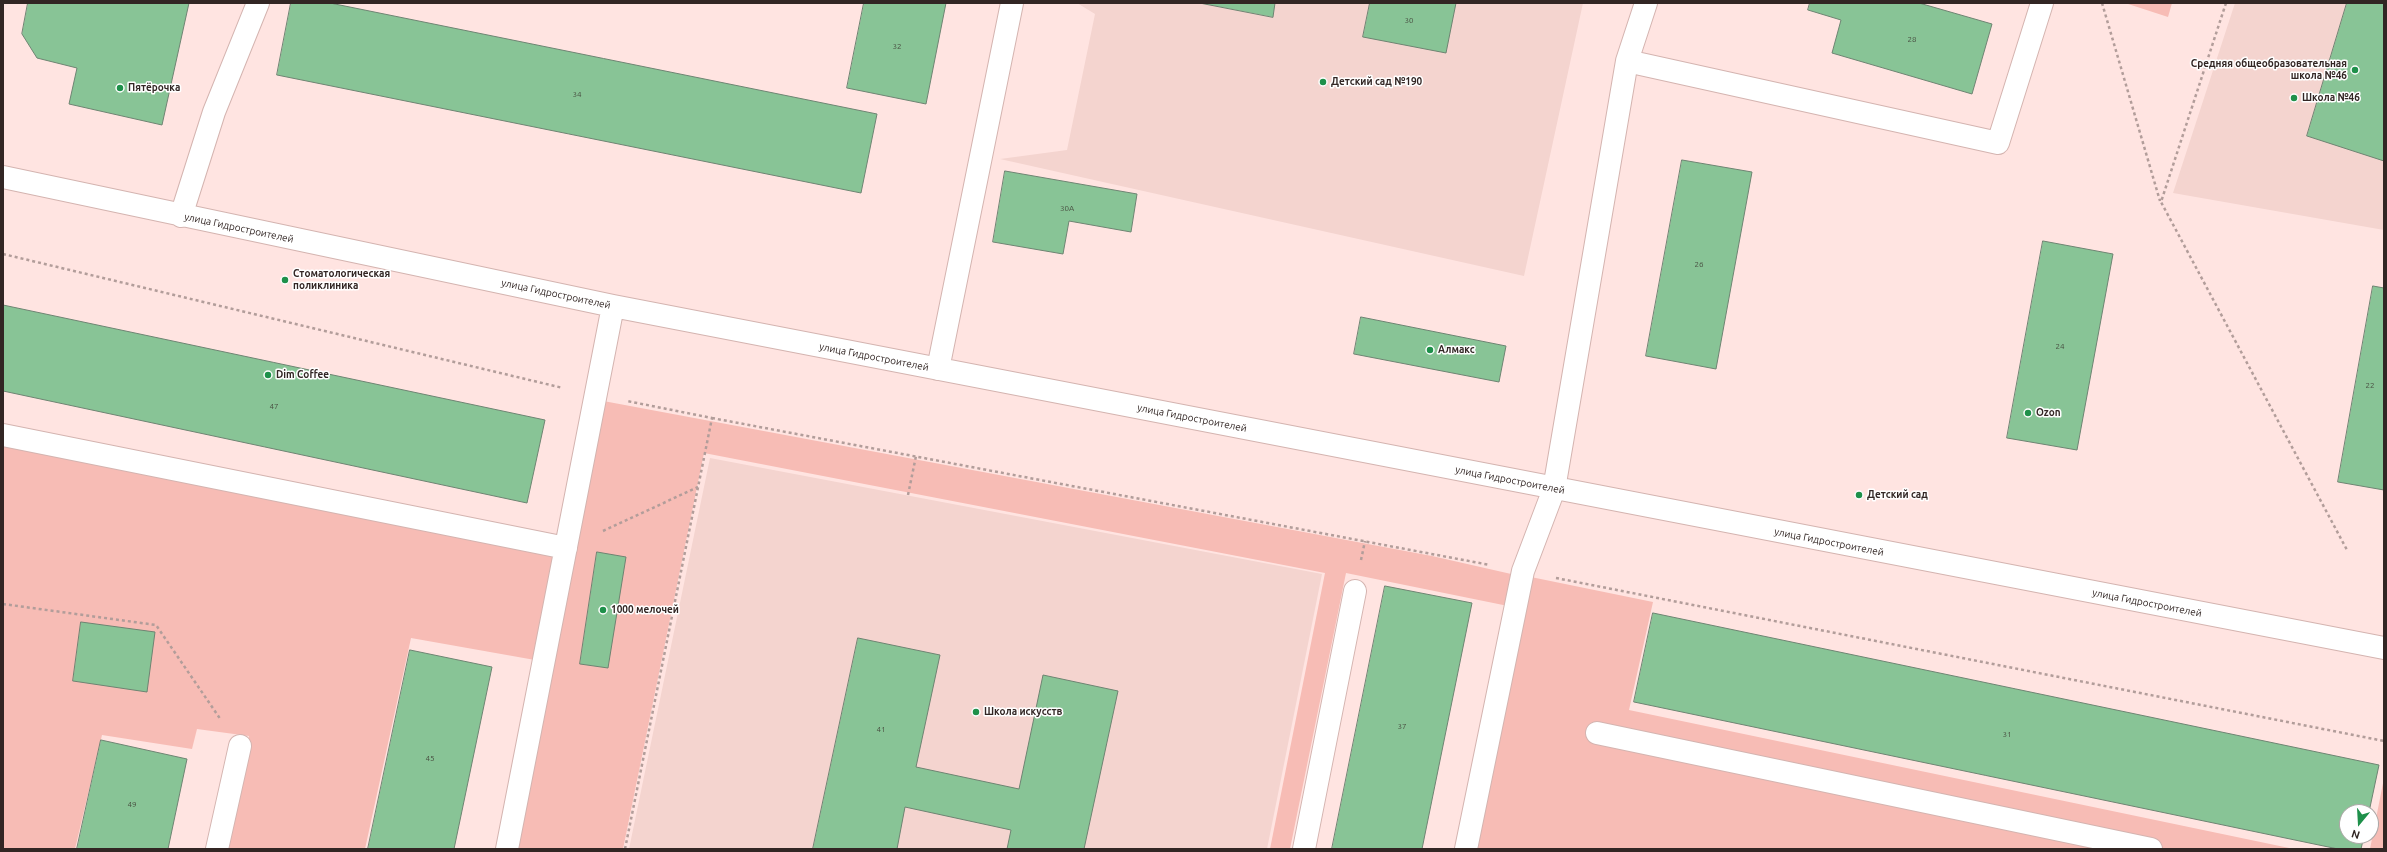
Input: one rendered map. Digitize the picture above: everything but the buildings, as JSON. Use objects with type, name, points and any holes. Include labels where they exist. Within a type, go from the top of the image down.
[{"type":"street","points":[[181,216],[214,112],[258,3]]},
{"type":"street","points":[[938,369],[1012,3]]},
{"type":"street","points":[[1466,849],[1523,571],[1554,489],[1627,61],[1646,3]]},
{"type":"street","points":[[1627,61],[1998,143],[2042,3]]},
{"type":"street","name":"улица Гидростроителей","points":[[3,177],[181,216],[613,306],[1554,489],[2384,648]]},
{"type":"street","points":[[507,849],[613,306]]},
{"type":"street","points":[[3,435],[566,548]]},
{"type":"street","points":[[1304,849],[1355,591]]},
{"type":"street","points":[[1597,734],[2151,849]]},
{"type":"street","points":[[217,849],[240,746]]},
{"type":"path","points":[[2102,3],[2161,202],[2347,550]]},
{"type":"path","points":[[2161,202],[2226,3]]},
{"type":"path","points":[[3,254],[596,395],[712,418],[624,849]]},
{"type":"path","points":[[908,495],[916,456]]},
{"type":"path","points":[[566,548],[699,487]]},
{"type":"path","points":[[3,604],[156,626],[240,746]]},
{"type":"shaded area","name":"Детский сад №190","points":[[1077,3],[1583,3],[1524,276],[1000,159],[1067,150],[1095,14]]},
{"type":"shaded area","points":[[2125,3],[2172,3],[2168,17]]},
{"type":"shaded area","name":"Школа №46","points":[[2235,3],[2384,3],[2384,230],[2173,193]]},
{"type":"shaded area","points":[[598,400],[1432,556],[1520,576],[1513,607],[1346,573],[1290,849],[1270,849],[1325,573],[704,453],[623,849],[510,849]]},
{"type":"shaded area","points":[[3,444],[558,555],[535,660],[411,638],[365,849],[224,849],[249,736],[197,729],[192,749],[102,735],[75,849],[3,849]]},
{"type":"shaded area","name":"Школа искусств","points":[[710,458],[1322,574],[1267,849],[629,849]]},
{"type":"shaded area","points":[[1526,576],[1653,602],[1629,710],[2294,849],[1470,849]]},
{"type":"shaded area","points":[[2384,778],[2384,849],[2370,849],[2371,844],[2379,844],[2379,804]]},
{"type":"place","name":"Средняя общеобразовательная школа №46","points":[[2355,70]]},
{"type":"place","name":"Детский сад №190","points":[[1323,82]]},
{"type":"place","name":"Пятёрочка","points":[[120,88]]},
{"type":"place","name":"Школа №46","points":[[2294,98]]},
{"type":"place","name":"Стоматологическая поликлиника","points":[[285,280]]},
{"type":"place","name":"Алмакс","points":[[1430,350]]},
{"type":"place","name":"Dim Coffee","points":[[268,375]]},
{"type":"place","name":"Ozon","points":[[2028,413]]},
{"type":"place","name":"Детский сад","points":[[1859,495]]},
{"type":"place","name":"1000 мелочей","points":[[603,610]]},
{"type":"place","name":"Школа искусств","points":[[976,712]]}]
